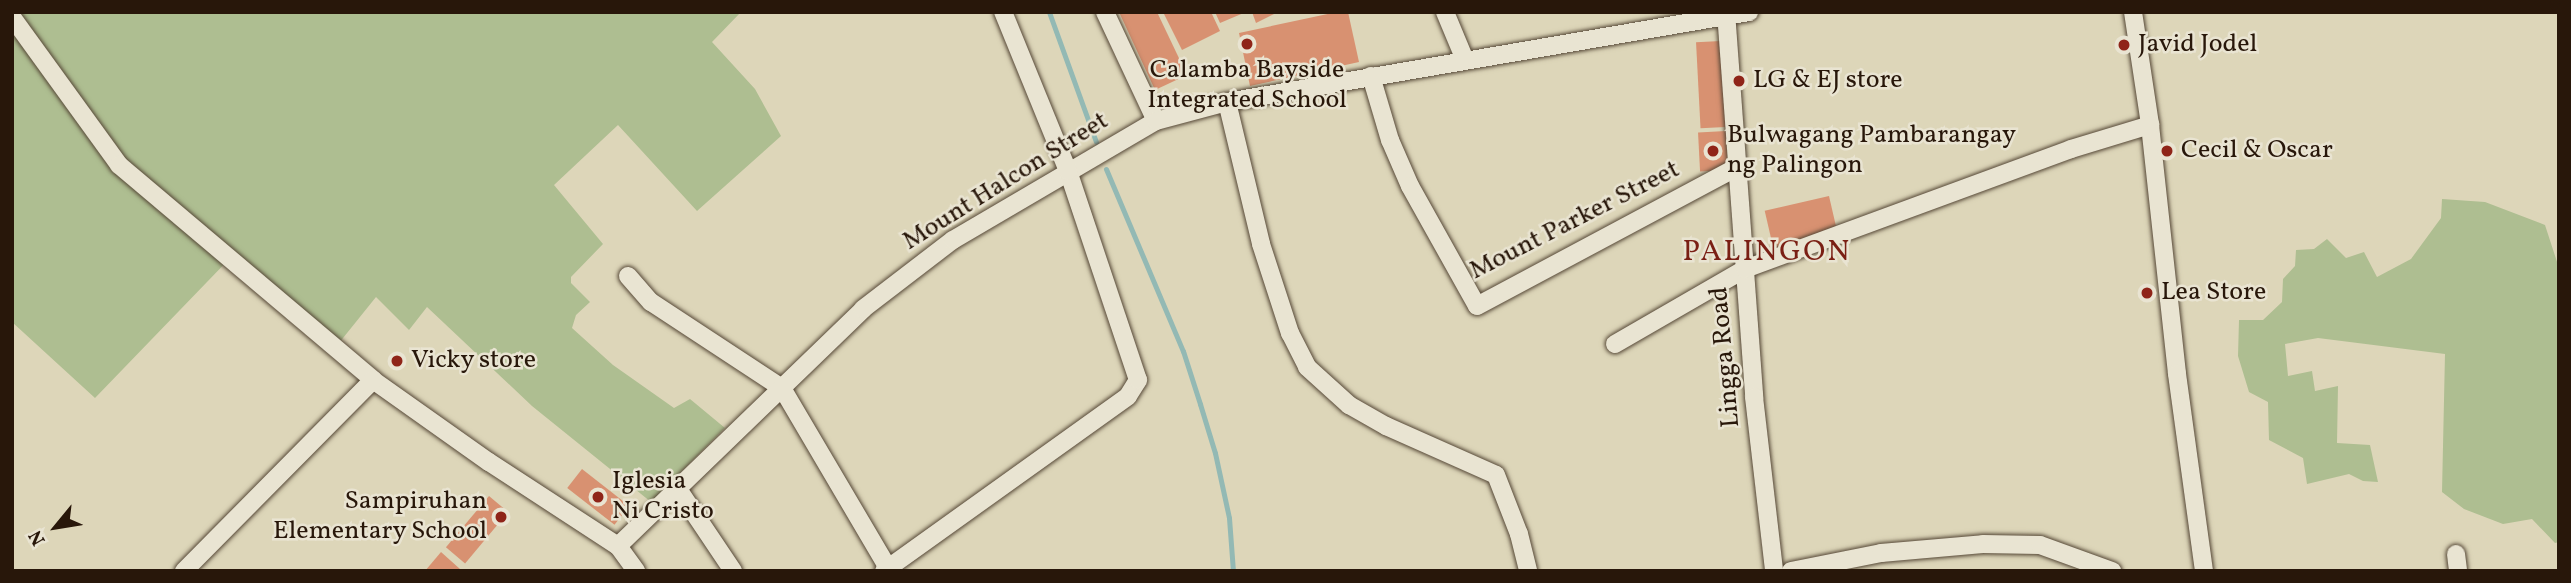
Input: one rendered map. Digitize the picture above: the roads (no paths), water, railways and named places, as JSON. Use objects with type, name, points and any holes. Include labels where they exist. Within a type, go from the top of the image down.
[{"type":"street","points":[[628,276],[651,302],[782,388],[887,570],[1128,396],[1138,380],[1068,171],[1003,12]]},
{"type":"street","points":[[1104,12],[1156,121]]},
{"type":"street","points":[[1445,12],[1465,60]]},
{"type":"street","name":"Mount Halcon Street","points":[[618,546],[863,309],[943,247],[1156,121],[1227,102],[1749,12]]},
{"type":"street","points":[[2133,12],[2150,125],[2177,374],[2204,571]]},
{"type":"street","name":"Lingga Road","points":[[1726,15],[1735,168],[1754,397],[1773,571]]},
{"type":"street","points":[[12,17],[119,165],[373,380],[489,462],[618,546],[636,571]]},
{"type":"street","name":"Mount Parker Street","points":[[1371,76],[1390,140],[1410,186],[1477,306],[1735,168]]},
{"type":"street","points":[[1227,102],[1261,244],[1290,333],[1307,367],[1349,405],[1387,426],[1496,475],[1519,534],[1528,571]]},
{"type":"street","points":[[1615,344],[1745,269],[2071,149],[2150,125]]},
{"type":"street","points":[[184,571],[373,380]]},
{"type":"street","points":[[678,489],[733,571]]},
{"type":"street","points":[[1791,571],[1881,553],[1983,544],[2040,545],[2112,571]]},
{"type":"waterway","points":[[1049,12],[1096,142]]},
{"type":"waterway","points":[[1106,169],[1183,351],[1200,404],[1215,453],[1229,518],[1233,571]]},
{"type":"place","name":"Calamba Bayside Integrated School","points":[[1247,44]]},
{"type":"place","name":"Javid Jodel","points":[[2124,45]]},
{"type":"place","name":"LG & EJ store","points":[[1739,81]]},
{"type":"place","name":"Bulwagang Pambarangay ng Palingon","points":[[1713,151]]},
{"type":"place","name":"Cecil & Oscar","points":[[2167,151]]},
{"type":"place","name":"Lea Store","points":[[2147,293]]},
{"type":"place","name":"Vicky store","points":[[397,361]]},
{"type":"place","name":"Iglesia Ni Cristo","points":[[598,497]]},
{"type":"place","name":"Sampiruhan Elementary School","points":[[501,517]]},
{"type":"district","name":"PALINGON","points":[[1767,252]]}]
